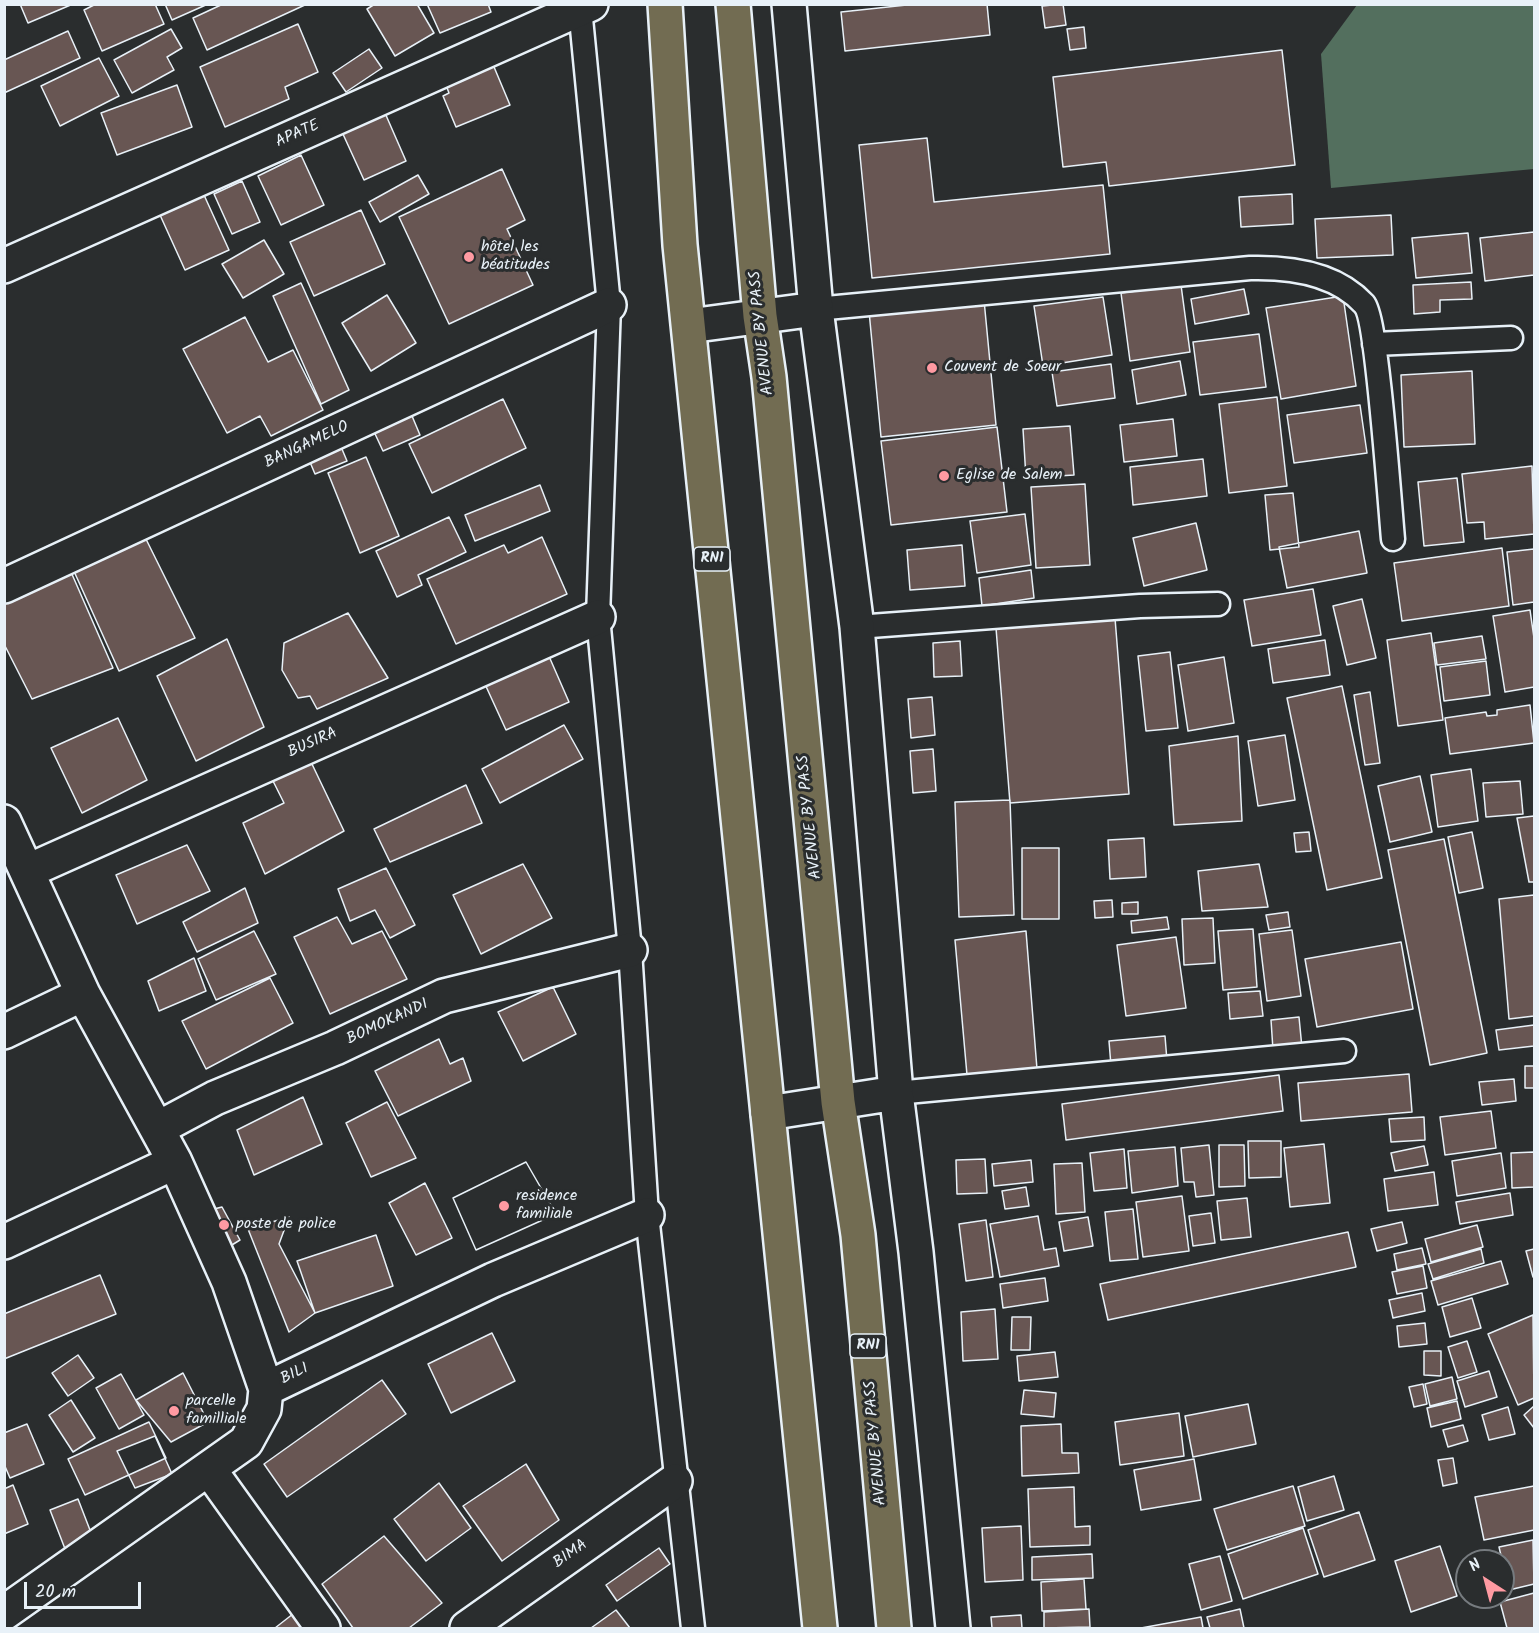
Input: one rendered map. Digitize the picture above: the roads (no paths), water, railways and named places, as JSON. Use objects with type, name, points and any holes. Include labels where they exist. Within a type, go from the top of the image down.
[{"type":"highway","name":"RN1","points":[[664,4],[680,245],[820,1629]]},
{"type":"highway","name":"AVENUE BY PASS","points":[[733,4],[760,316],[770,389],[838,1102],[858,1235],[894,1629]]},
{"type":"street","points":[[789,4],[816,309],[857,627],[896,1093],[915,1252],[953,1629]]},
{"type":"street","name":"APATE","points":[[4,266],[585,6]]},
{"type":"street","name":"BANGAMELO","points":[[4,586],[609,305]]},
{"type":"street","points":[[689,326],[816,309]]},
{"type":"street","name":"BUSIRA","points":[[28,871],[598,617]]},
{"type":"street","points":[[4,822],[83,994],[175,1162],[229,1282],[266,1389]]},
{"type":"street","name":"BOMOKANDI","points":[[157,1129],[215,1098],[335,1048],[444,996],[630,950]]},
{"type":"street","points":[[4,1032],[83,994]]},
{"type":"street","points":[[768,1113],[896,1093]]},
{"type":"street","points":[[4,1242],[175,1162]]},
{"type":"street","name":"BILI","points":[[4,1613],[246,1442],[264,1409],[266,1389],[493,1280],[647,1215]]},
{"type":"street","points":[[209,1469],[323,1629]]},
{"type":"street","name":"BIMA","points":[[467,1629],[675,1480]]},
{"type":"lane","points":[[585,6],[609,305],[598,617],[630,950],[647,1215],[693,1629]]},
{"type":"lane","points":[[816,309],[1283,267],[1318,275],[1345,289],[1365,306],[1374,344],[1393,539]]},
{"type":"lane","points":[[1374,344],[1512,338]]},
{"type":"lane","points":[[857,627],[1140,606],[1218,604]]},
{"type":"lane","points":[[896,1093],[1344,1051]]},
{"type":"place","name":"hôtel les béatitudes","points":[[469,257]]},
{"type":"place","name":"Couvent de Soeur","points":[[932,368]]},
{"type":"place","name":"Eglise de Salem","points":[[944,476]]},
{"type":"place","name":"residence familiale","points":[[504,1206]]},
{"type":"place","name":"poste de police","points":[[224,1225]]},
{"type":"place","name":"parcelle familliale","points":[[174,1411]]}]
